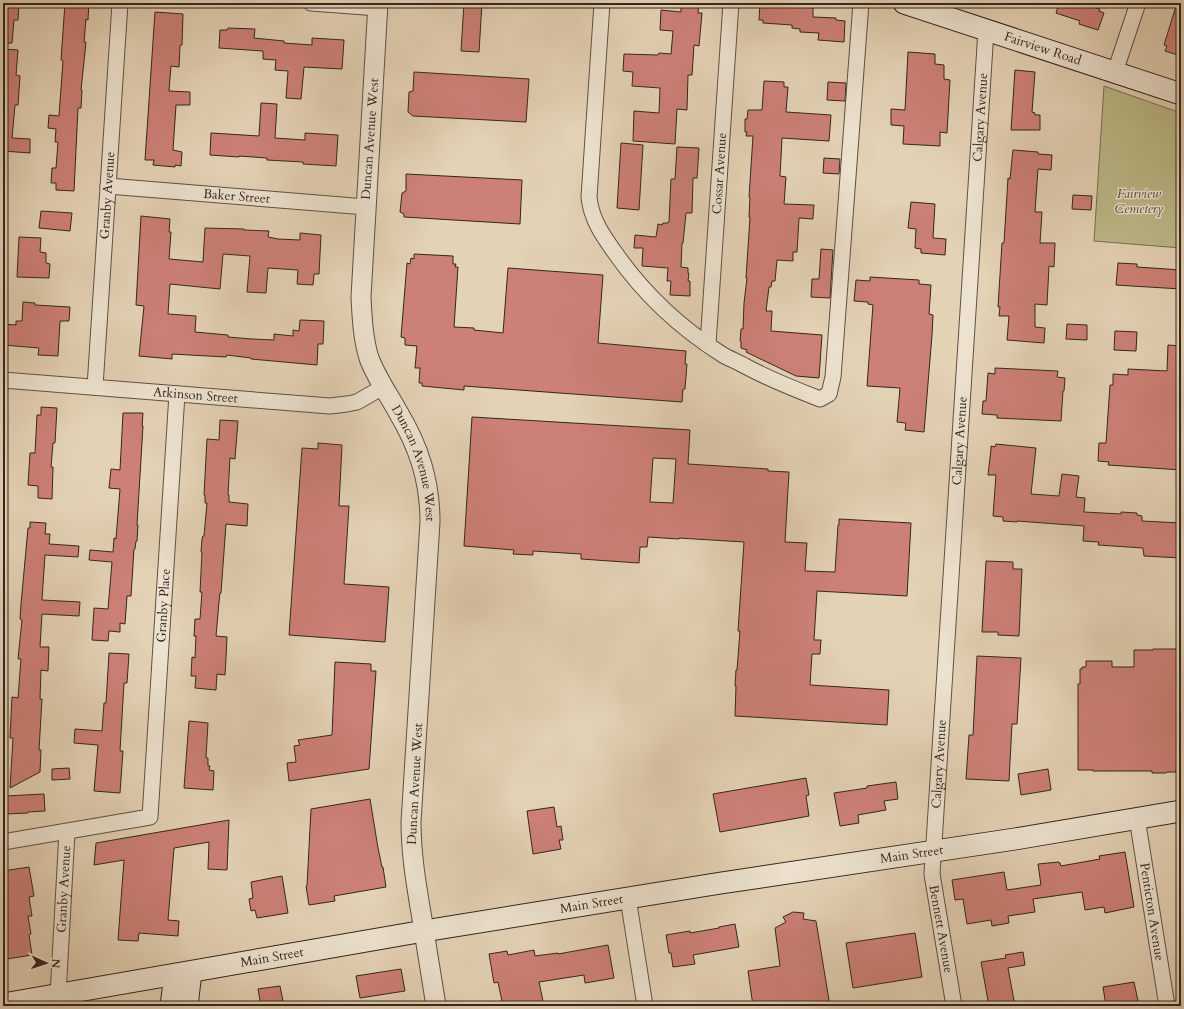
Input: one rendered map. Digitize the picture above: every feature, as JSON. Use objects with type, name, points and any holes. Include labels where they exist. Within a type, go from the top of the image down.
[{"type":"main road","name":"Fairview Road","points":[[904,3],[1181,94]]},
{"type":"main road","name":"Main Street","points":[[3,1004],[424,931],[628,898],[1015,839],[1181,811]]},
{"type":"main road","points":[[171,1006],[183,973]]},
{"type":"main road","points":[[183,973],[187,1006]]},
{"type":"street","name":"Granby Avenue","points":[[95,388],[120,3]]},
{"type":"street","points":[[311,3],[378,6]]},
{"type":"street","points":[[602,3],[589,197],[590,207],[600,232],[624,266],[637,281],[667,312],[708,344],[724,356],[772,380],[820,399],[829,394],[833,377],[861,3]]},
{"type":"street","name":"Cossar Avenue","points":[[708,344],[731,3]]},
{"type":"street","points":[[1115,72],[1138,3]]},
{"type":"street","name":"Duncan Avenue West","points":[[378,6],[361,298],[362,321],[369,356],[378,378],[409,432],[424,471],[428,490],[430,511],[429,537],[411,822],[413,862],[436,1006]]},
{"type":"street","name":"Calgary Avenue","points":[[934,851],[986,30]]},
{"type":"street","name":"Baker Street","points":[[108,186],[366,207]]},
{"type":"street","name":"Atkinson Street","points":[[3,380],[330,406],[357,402],[383,386]]},
{"type":"street","name":"Granby Place","points":[[67,832],[150,817],[177,394]]},
{"type":"street","name":"Penticton Avenue","points":[[1136,818],[1167,1006]]},
{"type":"street","name":"Granby Avenue","points":[[58,995],[67,832]]},
{"type":"street","points":[[3,842],[67,832]]},
{"type":"street","name":"Bennett Avenue","points":[[934,851],[932,874],[954,1006]]},
{"type":"street","points":[[628,898],[645,1006]]},
{"type":"green space","name":"Fairview Cemetery","points":[[1104,86],[1181,113],[1181,248],[1094,241]]},
{"type":"building","points":[[3,3],[19,3],[18,20],[14,20],[12,43],[3,43]]},
{"type":"building","points":[[65,3],[89,3],[84,42],[86,42],[81,90],[81,108],[78,108],[74,191],[56,190],[56,183],[51,183],[52,168],[56,168],[58,142],[55,142],[56,129],[48,128],[49,115],[59,116]]},
{"type":"building","points":[[464,3],[482,3],[479,52],[461,51]]},
{"type":"building","points":[[681,3],[699,3],[698,13],[702,13],[699,46],[694,45],[692,75],[688,75],[687,110],[677,109],[675,144],[633,141],[634,111],[659,113],[660,88],[632,86],[633,72],[623,71],[624,54],[671,54],[673,31],[660,30],[661,10],[681,12]]},
{"type":"building","points":[[760,3],[807,4],[807,7],[813,8],[813,17],[836,18],[836,20],[845,21],[844,42],[818,40],[819,33],[800,32],[800,29],[792,28],[792,25],[763,23],[763,20],[759,20]]},
{"type":"building","points":[[1059,3],[1076,3],[1100,9],[1099,11],[1104,13],[1098,30],[1079,24],[1080,21],[1056,13]]},
{"type":"building","points":[[1177,3],[1181,3],[1181,56],[1165,51],[1167,46],[1164,45]]},
{"type":"building","points":[[155,12],[183,14],[182,45],[180,45],[179,67],[171,66],[169,91],[190,92],[190,105],[176,105],[173,150],[182,152],[181,166],[175,165],[175,167],[153,165],[154,160],[145,160]]},
{"type":"building","points":[[228,28],[255,29],[254,38],[284,41],[284,43],[312,45],[312,38],[344,40],[342,69],[304,67],[301,99],[286,98],[288,71],[275,70],[276,60],[263,59],[263,51],[219,48],[220,30],[227,30]]},
{"type":"building","points":[[3,49],[18,50],[16,75],[20,76],[18,105],[15,105],[12,138],[30,139],[30,153],[3,151]]},
{"type":"building","points":[[908,52],[935,54],[935,64],[944,65],[944,79],[950,80],[947,133],[940,132],[940,146],[903,144],[904,126],[891,125],[891,109],[905,110]]},
{"type":"building","points":[[1015,70],[1035,72],[1032,112],[1035,113],[1035,115],[1040,115],[1040,130],[1011,130]]},
{"type":"building","points":[[414,72],[529,79],[526,122],[413,116],[408,112],[409,92],[413,91]]},
{"type":"building","points":[[764,81],[784,82],[784,87],[788,87],[786,112],[831,115],[829,141],[782,138],[780,176],[786,177],[784,204],[814,205],[813,219],[799,218],[797,252],[793,252],[793,261],[777,260],[775,281],[772,281],[771,287],[769,287],[766,311],[772,311],[771,331],[822,335],[819,378],[796,376],[746,352],[747,350],[741,348],[741,329],[743,329],[747,278],[750,217],[749,197],[753,136],[746,136],[747,132],[745,132],[745,119],[747,119],[748,110],[762,110]]},
{"type":"building","points":[[828,82],[846,83],[845,101],[827,100]]},
{"type":"building","points":[[261,103],[277,104],[275,138],[305,140],[305,133],[338,135],[336,166],[267,160],[267,158],[210,155],[211,133],[259,136]]},
{"type":"building","points":[[621,143],[643,145],[639,210],[617,208]]},
{"type":"building","points":[[677,147],[699,148],[697,178],[693,178],[692,213],[686,213],[682,243],[681,267],[688,268],[690,296],[670,295],[671,281],[667,281],[668,268],[642,266],[643,248],[634,248],[635,235],[656,237],[658,224],[662,225],[663,223],[669,222],[671,179],[675,179]]},
{"type":"building","points":[[1013,150],[1052,155],[1051,170],[1038,169],[1035,212],[1042,212],[1040,243],[1055,243],[1054,267],[1049,266],[1047,305],[1035,304],[1035,327],[1045,328],[1044,343],[1007,340],[1009,316],[999,316],[1000,307],[998,307],[1002,243],[1004,243],[1008,178],[1010,179]]},
{"type":"building","points":[[824,158],[840,159],[839,174],[823,173]]},
{"type":"building","points":[[406,174],[522,180],[520,224],[404,217],[404,214],[400,212],[402,193],[406,191]]},
{"type":"building","points":[[1073,195],[1092,196],[1091,210],[1072,209]]},
{"type":"building","points":[[911,202],[935,204],[933,238],[946,239],[945,255],[921,253],[921,249],[915,248],[916,229],[908,228]]},
{"type":"building","points":[[41,211],[72,213],[70,231],[39,228]]},
{"type":"building","points":[[141,216],[170,219],[169,232],[171,232],[169,259],[203,262],[205,228],[269,231],[268,237],[278,239],[300,240],[300,233],[321,235],[319,274],[314,274],[313,285],[297,284],[298,270],[268,268],[266,293],[247,292],[250,256],[223,254],[220,289],[170,284],[168,314],[196,316],[195,332],[228,335],[228,337],[274,340],[274,334],[293,336],[293,330],[299,331],[300,320],[324,321],[323,344],[318,344],[317,365],[251,359],[227,355],[226,357],[172,354],[172,359],[139,356],[144,306],[136,305]]},
{"type":"building","points":[[19,237],[41,238],[40,252],[46,253],[46,263],[50,264],[49,278],[17,277]]},
{"type":"building","points":[[821,249],[833,250],[830,298],[811,297],[812,279],[819,279]]},
{"type":"building","points":[[414,254],[453,256],[453,264],[456,264],[455,267],[458,267],[454,327],[474,328],[474,330],[503,333],[508,268],[603,275],[598,343],[686,351],[685,364],[687,364],[685,389],[683,389],[682,402],[464,386],[464,390],[422,386],[422,383],[419,383],[420,368],[415,368],[417,346],[405,345],[405,338],[401,337],[407,263],[410,264],[411,258],[414,259]]},
{"type":"building","points":[[1118,263],[1137,264],[1137,267],[1181,270],[1181,289],[1116,285]]},
{"type":"building","points":[[870,277],[919,280],[919,284],[931,285],[929,314],[933,315],[924,432],[905,430],[906,423],[897,422],[900,388],[867,386],[873,305],[868,304],[868,302],[854,301],[856,280],[870,281]]},
{"type":"building","points":[[23,302],[35,303],[35,305],[70,307],[69,321],[60,321],[58,356],[38,355],[39,348],[3,345],[3,324],[16,325],[16,321],[22,321]]},
{"type":"building","points":[[1067,324],[1087,325],[1087,340],[1066,339]]},
{"type":"building","points":[[1115,331],[1137,332],[1136,351],[1114,350]]},
{"type":"building","points":[[1168,345],[1181,346],[1181,470],[1108,465],[1109,462],[1098,461],[1099,443],[1106,443],[1110,385],[1113,385],[1113,374],[1128,375],[1128,369],[1167,371]]},
{"type":"building","points":[[995,368],[1058,371],[1057,377],[1065,378],[1061,421],[997,418],[997,415],[982,414],[983,401],[986,401],[988,373],[995,374]]},
{"type":"building","points":[[41,407],[57,408],[55,443],[53,443],[51,467],[53,467],[52,499],[38,498],[38,486],[28,485],[30,453],[35,453],[37,415],[41,415]]},
{"type":"building","points":[[123,413],[143,413],[137,541],[134,549],[131,596],[127,596],[125,624],[120,623],[120,632],[109,631],[108,641],[92,640],[94,608],[108,609],[112,562],[89,560],[90,550],[113,552],[114,538],[116,539],[120,489],[109,488],[111,469],[120,470]]},
{"type":"building","points":[[472,417],[690,430],[688,464],[768,469],[768,471],[789,472],[785,542],[807,543],[805,571],[835,572],[839,519],[911,523],[907,596],[817,591],[814,640],[821,640],[820,654],[812,654],[810,685],[889,690],[887,725],[735,716],[735,686],[740,631],[738,631],[744,542],[648,537],[647,547],[640,547],[639,563],[581,559],[581,554],[533,551],[533,555],[513,554],[514,550],[464,546]],"holes":[[[653,458],[676,459],[673,503],[650,502]]]},
{"type":"building","points":[[220,420],[238,421],[235,459],[230,458],[229,502],[248,504],[247,526],[226,524],[216,636],[227,637],[225,675],[217,674],[216,690],[195,688],[196,676],[191,676],[192,657],[195,658],[195,619],[200,619],[202,592],[200,592],[201,552],[207,503],[205,503],[204,495],[207,439],[219,440]]},
{"type":"building","points":[[318,443],[342,445],[339,506],[349,506],[344,584],[389,587],[385,642],[289,635],[302,448],[318,449]]},
{"type":"building","points":[[996,444],[1036,448],[1031,494],[1059,496],[1062,474],[1079,476],[1076,497],[1085,498],[1084,512],[1121,514],[1121,512],[1137,513],[1137,515],[1142,516],[1142,521],[1181,523],[1181,558],[1144,556],[1143,548],[1098,545],[1099,542],[1083,541],[1084,526],[1003,521],[1003,517],[993,516],[996,475],[988,475],[991,446],[995,447]]},
{"type":"building","points":[[30,522],[46,523],[45,534],[50,534],[49,544],[79,546],[78,557],[45,555],[42,600],[80,602],[79,616],[42,614],[40,647],[49,647],[48,671],[41,670],[40,699],[42,699],[39,750],[41,750],[40,772],[10,788],[13,738],[10,738],[12,697],[18,698],[21,659],[18,659],[22,620],[20,619],[21,604],[28,528],[30,528]]},
{"type":"building","points":[[986,561],[1013,562],[1013,569],[1022,569],[1019,636],[998,635],[998,632],[982,632]]},
{"type":"building","points":[[1181,649],[1181,769],[1176,769],[1176,772],[1166,773],[1152,773],[1152,771],[1078,770],[1078,684],[1080,684],[1080,669],[1082,669],[1082,667],[1086,667],[1086,661],[1112,661],[1112,667],[1134,667],[1134,650]]},
{"type":"building","points":[[109,653],[129,654],[127,683],[124,683],[120,751],[123,751],[120,793],[94,791],[98,745],[74,743],[75,729],[102,731],[104,703],[106,703]]},
{"type":"building","points":[[977,656],[1021,658],[1017,724],[1012,724],[1009,781],[966,779],[969,735],[973,735]]},
{"type":"building","points":[[335,662],[371,664],[371,671],[376,671],[369,769],[289,781],[287,763],[296,762],[294,746],[300,745],[298,740],[332,735]]},
{"type":"building","points":[[189,721],[208,723],[206,758],[208,758],[208,766],[210,766],[209,770],[214,771],[213,790],[184,788]]},
{"type":"building","points":[[69,768],[70,779],[52,780],[52,769]]},
{"type":"building","points":[[1048,769],[1051,790],[1021,795],[1018,774]]},
{"type":"building","points":[[806,778],[809,795],[806,796],[809,816],[720,832],[713,794]]},
{"type":"building","points":[[896,782],[898,799],[884,801],[886,810],[858,815],[859,823],[840,826],[834,793]]},
{"type":"building","points":[[44,794],[45,811],[6,814],[6,796]]},
{"type":"building","points":[[370,799],[386,887],[334,896],[335,901],[309,905],[306,886],[311,809]]},
{"type":"building","points":[[554,807],[557,827],[561,826],[563,840],[559,840],[561,849],[533,854],[527,811]]},
{"type":"building","points":[[229,820],[227,870],[208,869],[209,842],[174,848],[168,920],[179,921],[178,936],[139,933],[138,941],[118,940],[124,860],[94,865],[96,843]]},
{"type":"building","points":[[1125,852],[1134,907],[1105,913],[1104,907],[1085,910],[1082,892],[1033,899],[1035,912],[1008,916],[1009,923],[992,926],[991,920],[967,924],[963,899],[955,900],[952,880],[1004,872],[1007,890],[1041,885],[1038,864],[1059,862],[1061,866],[1100,859],[1099,856]]},
{"type":"building","points":[[29,867],[34,896],[29,897],[32,916],[28,916],[32,955],[7,959],[3,936],[3,871]]},
{"type":"building","points":[[282,876],[288,913],[257,918],[255,910],[251,911],[249,899],[253,898],[251,882]]},
{"type":"building","points":[[793,912],[804,913],[803,919],[816,921],[830,1006],[753,1006],[748,971],[780,966],[775,928],[786,922],[783,917]]},
{"type":"building","points":[[735,924],[739,947],[693,955],[695,964],[673,967],[666,935],[690,931],[690,933]]},
{"type":"building","points":[[915,933],[922,977],[853,988],[846,943]]},
{"type":"building","points":[[608,945],[614,978],[585,983],[584,975],[539,982],[544,1006],[503,1006],[498,982],[494,983],[489,954],[507,951],[508,955],[534,950],[535,956],[558,954]]},
{"type":"building","points":[[1023,952],[1025,965],[1008,968],[1015,1006],[989,1006],[981,962],[1006,958],[1005,955]]},
{"type":"building","points":[[401,969],[405,991],[360,998],[356,976]]},
{"type":"building","points":[[1134,982],[1138,1001],[1134,1002],[1135,1006],[1106,1006],[1103,987]]},
{"type":"building","points":[[280,986],[284,1006],[261,1006],[258,989]]}]
